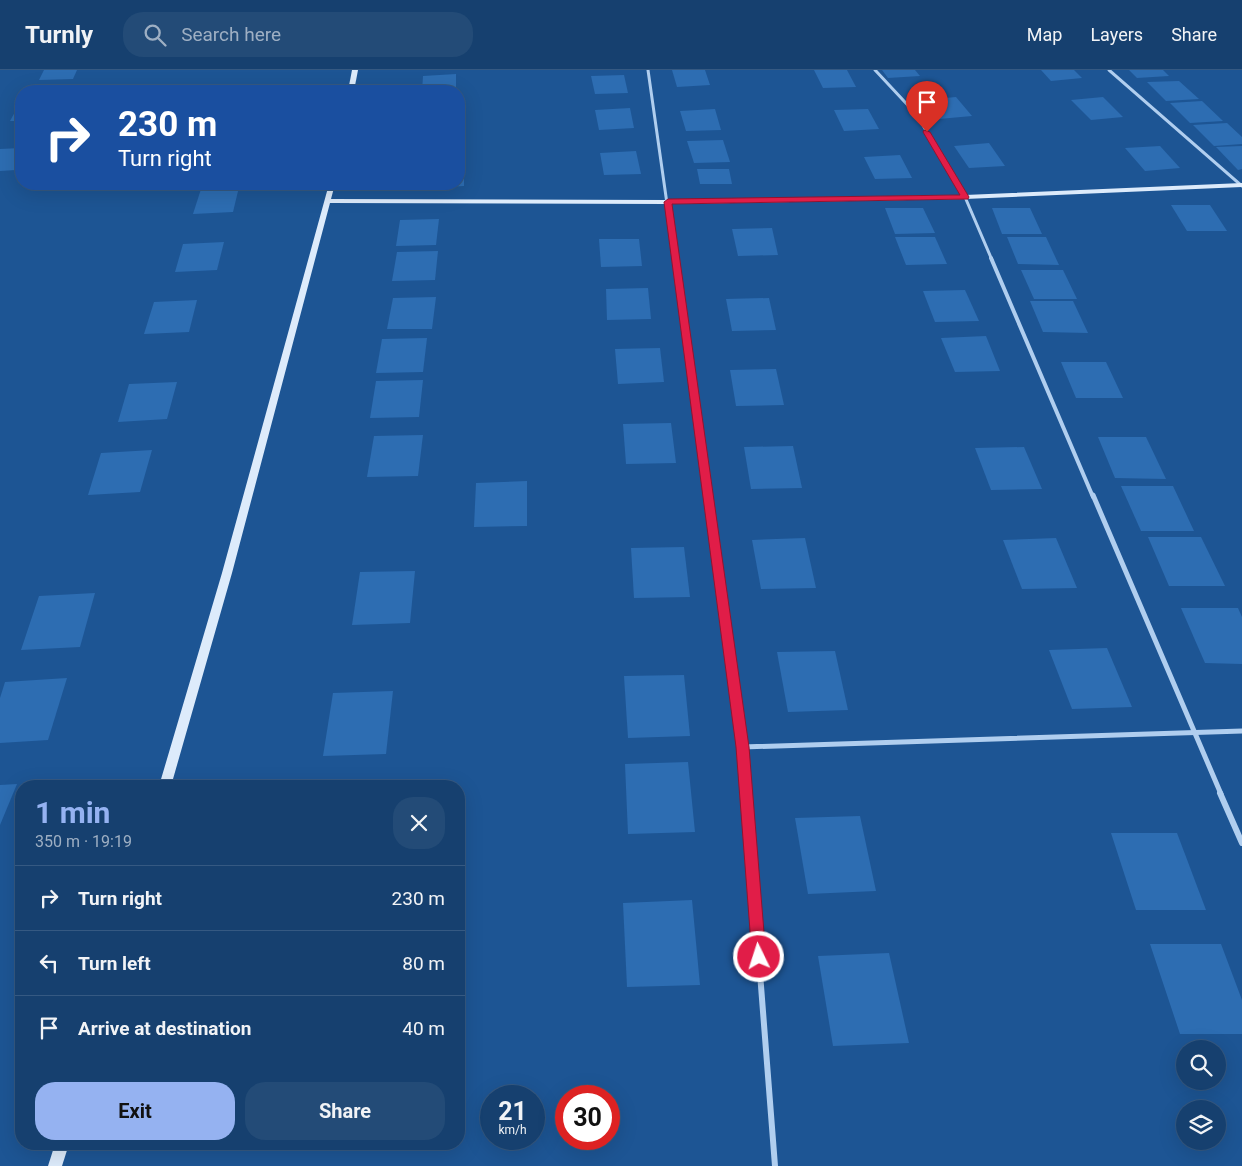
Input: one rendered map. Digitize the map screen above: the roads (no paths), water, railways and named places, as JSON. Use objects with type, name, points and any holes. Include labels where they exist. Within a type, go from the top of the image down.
[{"type":"street","points":[[352,85],[356,70]]},
{"type":"street","points":[[648,70],[668,202],[742,747],[776,1166]]},
{"type":"street","points":[[875,70],[917,115],[965,197],[1192,731],[1242,843]]},
{"type":"street","points":[[1110,70],[1242,185]]},
{"type":"street","points":[[328,201],[668,202],[965,197],[1242,185]]},
{"type":"street","points":[[167,780],[227,573],[331,190]]},
{"type":"street","points":[[742,747],[1192,731],[1242,731]]},
{"type":"street","points":[[56,1166],[60,1150]]}]
